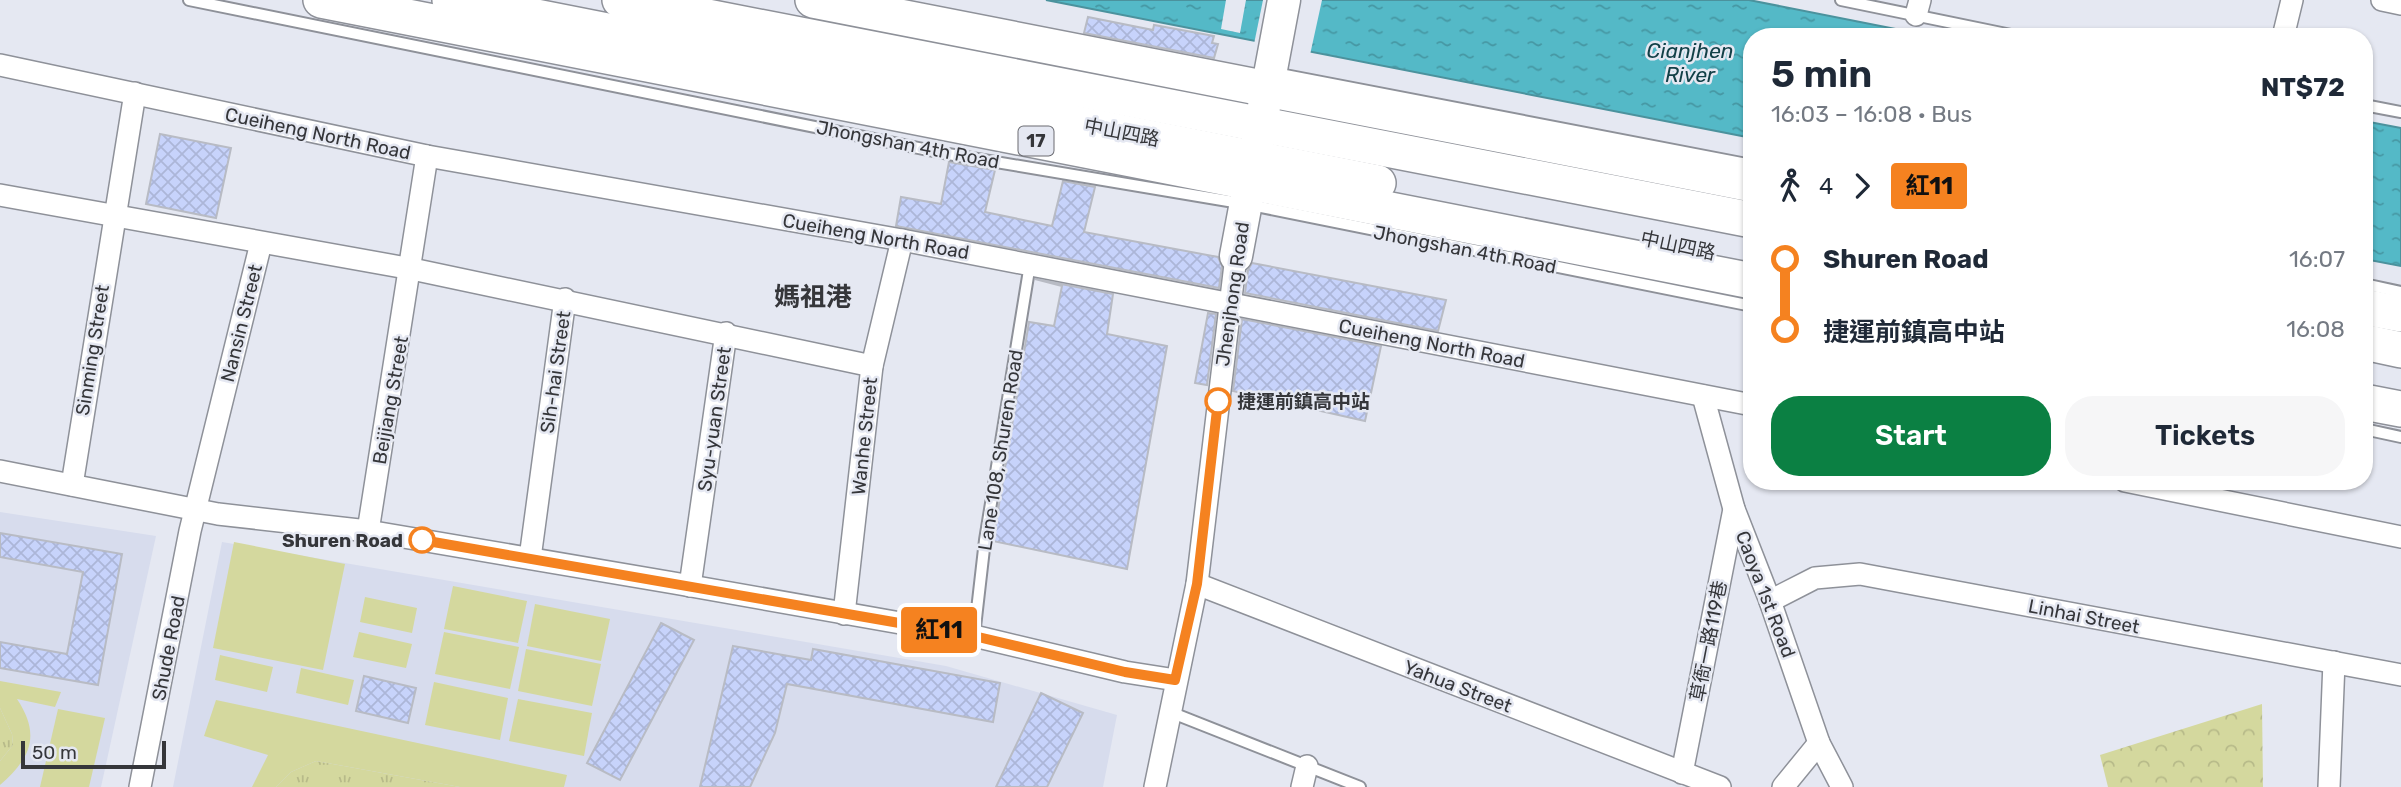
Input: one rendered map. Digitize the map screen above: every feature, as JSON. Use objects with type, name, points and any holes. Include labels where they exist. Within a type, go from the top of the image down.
[{"type":"main road","name":"Jhongshan 4th Road","points":[[321,0],[1743,279]]},
{"type":"main road","name":"中山四路","points":[[450,0],[1250,182],[1743,259]]},
{"type":"main road","name":"中山四路","points":[[620,0],[1743,218]]},
{"type":"main road","points":[[813,0],[1268,70],[1743,182]]},
{"type":"main road","name":"Jhenjhong Road","points":[[1236,256],[1268,70],[1284,0]]},
{"type":"main road","points":[[2373,309],[2401,314]]},
{"type":"main road","points":[[2373,344],[2401,350]]},
{"type":"main road","points":[[2373,385],[2401,390]]},
{"type":"main road","points":[[2373,404],[2401,409]]},
{"type":"street","points":[[2285,28],[2292,0]]},
{"type":"street","points":[[2382,0],[2401,4]]},
{"type":"street","name":"Cueiheng North Road","points":[[0,65],[428,156],[1030,264],[1743,403]]},
{"type":"street","name":"Sinming Street","points":[[72,485],[113,215],[135,93]]},
{"type":"street","name":"Beijiang Street","points":[[368,530],[412,269],[428,156]]},
{"type":"street","points":[[0,195],[113,215]]},
{"type":"street","name":"Nansin Street","points":[[113,215],[261,243],[196,510]]},
{"type":"street","points":[[872,366],[902,240]]},
{"type":"street","points":[[261,243],[412,269]]},
{"type":"street","name":"Jhenjhong Road","points":[[1155,787],[1197,584],[1236,256]]},
{"type":"street","name":"Sih-hai Street","points":[[412,269],[565,299],[530,558]]},
{"type":"street","name":"Syu-yuan Street","points":[[565,299],[726,333],[690,586]]},
{"type":"street","name":"Wanhe Street","points":[[726,333],[872,366],[844,614]]},
{"type":"street","name":"Caoya 1st Road","points":[[1703,396],[1734,509],[1770,601],[1819,743],[1842,787]]},
{"type":"street","points":[[0,471],[196,510],[368,530],[974,636],[1125,672],[1175,680]]},
{"type":"street","points":[[2169,490],[2401,537]]},
{"type":"street","name":"草衙一路119巷","points":[[1682,773],[1734,509]]},
{"type":"street","name":"Shude Road","points":[[140,787],[196,510]]},
{"type":"street","name":"Linhai Street","points":[[1770,601],[1815,578],[1860,574],[2401,675]]},
{"type":"street","name":"Yahua Street","points":[[1197,584],[1720,787]]},
{"type":"street","points":[[2329,787],[2334,662]]},
{"type":"street","points":[[1783,787],[1819,743]]},
{"type":"lane","name":"Jhongshan 4th Road","points":[[189,0],[934,151],[1250,182],[1743,304]]},
{"type":"lane","points":[[1841,0],[1918,8],[1989,28]]},
{"type":"lane","points":[[1268,70],[1743,163]]},
{"type":"lane","points":[[2373,107],[2401,112]]},
{"type":"lane","name":"Lane 108, Shuren Road","points":[[974,636],[985,540],[1030,264]]},
{"type":"lane","points":[[2373,287],[2401,292]]},
{"type":"lane","points":[[2373,421],[2401,427]]},
{"type":"lane","points":[[2373,431],[2401,437]]},
{"type":"lane","points":[[1170,712],[1304,776],[1360,787]]},
{"type":"shaded area","points":[[0,512],[156,536],[101,787],[0,787]]},
{"type":"shaded area","points":[[222,542],[946,666],[1117,715],[1103,787],[173,787]]},
{"type":"green space","points":[[234,542],[345,564],[323,670],[213,648]]},
{"type":"green space","points":[[453,586],[527,601],[518,643],[444,629]]},
{"type":"green space","points":[[365,597],[417,608],[412,633],[360,622]]},
{"type":"green space","points":[[535,604],[610,619],[601,661],[527,646]]},
{"type":"green space","points":[[359,632],[412,644],[406,668],[353,657]]},
{"type":"green space","points":[[444,632],[519,647],[510,689],[435,674]]},
{"type":"green space","points":[[526,649],[601,664],[592,706],[518,691]]},
{"type":"green space","points":[[220,655],[273,667],[267,692],[215,680]]},
{"type":"green space","points":[[301,668],[354,680],[348,705],[296,693]]},
{"type":"green space","points":[[0,681],[61,692],[55,707],[17,699],[29,724],[29,745],[19,765],[0,785],[0,761],[13,745],[12,734],[0,708]]},
{"type":"green space","points":[[434,682],[508,698],[500,740],[425,725]]},
{"type":"green space","points":[[518,699],[592,713],[584,756],[509,741]]},
{"type":"green space","points":[[216,700],[567,775],[564,787],[460,787],[316,761],[291,772],[276,787],[252,787],[268,755],[204,736]]},
{"type":"green space","points":[[2262,704],[2263,787],[2108,787],[2100,755]]},
{"type":"green space","points":[[0,708],[12,734],[13,745],[0,761]]},
{"type":"green space","points":[[58,709],[105,718],[89,787],[40,787]]},
{"type":"green space","points":[[316,761],[460,787],[276,787],[291,772]]},
{"type":"water","name":"Cianjhen River","points":[[1046,0],[1749,0],[1891,28],[1743,28],[1743,136]]},
{"type":"water","points":[[2373,123],[2401,128],[2401,266],[2373,261]]},
{"type":"pier","points":[[1226,0],[1246,0],[1240,33],[1221,29]]},
{"type":"pier","points":[[1263,0],[1322,0],[1310,55],[1254,44]]},
{"type":"building","points":[[1088,17],[1153,30],[1154,25],[1214,36],[1212,43],[1218,44],[1214,58],[1084,33]]},
{"type":"building","points":[[160,134],[231,148],[216,218],[146,204]]},
{"type":"building","points":[[949,162],[995,170],[985,212],[1052,226],[1063,181],[1095,187],[1084,232],[1218,257],[1222,266],[1219,288],[896,226],[901,197],[941,204]]},
{"type":"building","points":[[1252,263],[1446,300],[1438,331],[1245,293],[1248,270]]},
{"type":"building","points":[[1035,279],[1113,294],[1107,334],[1167,346],[1127,569],[993,541],[1029,322],[1054,326],[1062,286]]},
{"type":"building","points":[[1208,313],[1216,314],[1207,385],[1195,383]]},
{"type":"building","points":[[1242,319],[1381,346],[1365,421],[1233,391]]},
{"type":"building","points":[[0,533],[122,554],[98,685],[0,668],[0,642],[67,654],[83,572],[0,557]]},
{"type":"building","points":[[661,623],[694,640],[620,780],[587,763]]},
{"type":"building","points":[[733,646],[811,660],[813,649],[1000,683],[993,722],[787,684],[775,733],[750,787],[700,787]]},
{"type":"building","points":[[364,676],[416,688],[408,723],[356,711]]},
{"type":"building","points":[[1041,693],[1083,713],[1047,787],[996,787]]},
{"type":"bus line","name":"紅11","points":[[422,540],[974,636],[1125,672],[1175,680],[1197,584],[1218,401]]},
{"type":"place","name":"捷運前鎮高中站","points":[[1218,401]]},
{"type":"place","name":"Shuren Road","points":[[422,540]]},
{"type":"district","name":"媽祖港","points":[[813,297]]}]
